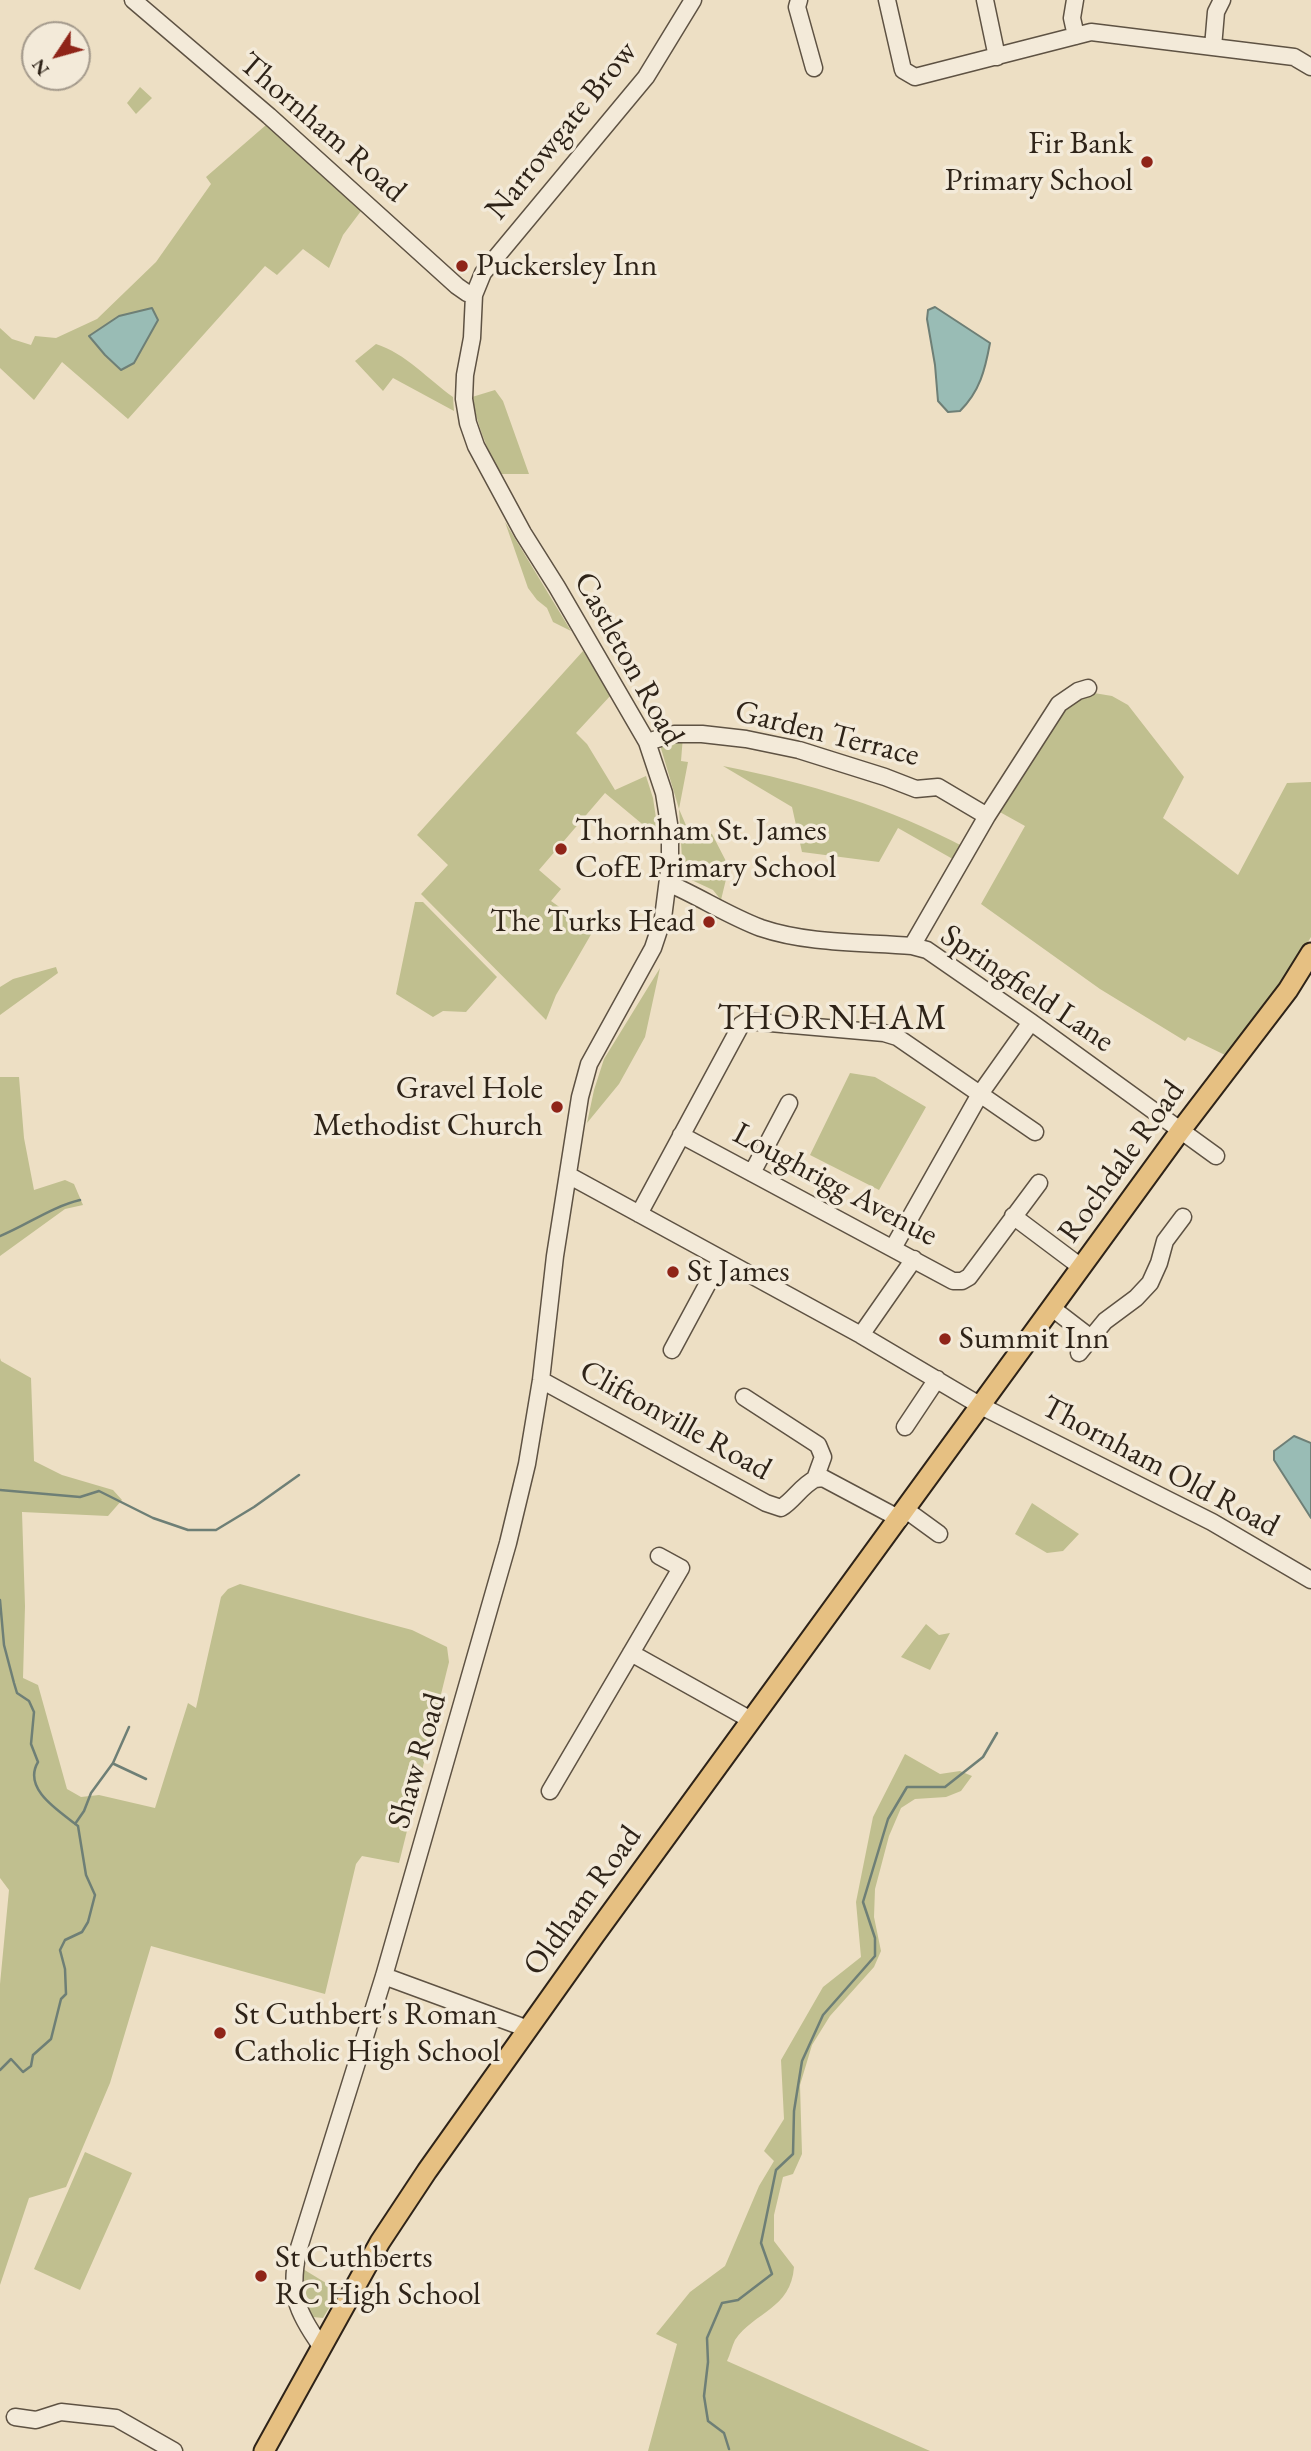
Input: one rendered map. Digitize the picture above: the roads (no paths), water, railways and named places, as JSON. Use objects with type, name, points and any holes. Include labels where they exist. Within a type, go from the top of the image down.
[{"type":"main road","name":"Rochdale Road","points":[[981,1406],[1181,1130],[1288,990],[1311,953]]},
{"type":"main road","name":"Oldham Road","points":[[264,2451],[380,2242],[427,2171],[527,2029],[981,1406]]},
{"type":"street","name":"Thornham Road","points":[[133,0],[269,117],[457,286],[474,295]]},
{"type":"street","name":"Narrowgate Brow","points":[[474,295],[484,273],[646,77],[693,0]]},
{"type":"street","points":[[799,0],[797,7],[814,68]]},
{"type":"street","points":[[887,0],[903,70],[915,77],[1091,32],[1294,57],[1311,66]]},
{"type":"street","points":[[985,0],[997,57]]},
{"type":"street","points":[[1074,0],[1072,18],[1076,36]]},
{"type":"street","points":[[1213,47],[1216,12],[1222,0]]},
{"type":"street","name":"Castleton Road","points":[[474,295],[464,399],[476,446],[523,533],[648,742],[664,793],[670,831],[668,883],[663,918],[649,958],[589,1064],[579,1097],[568,1175]]},
{"type":"street","points":[[912,946],[987,816],[1059,705],[1077,691],[1088,688]]},
{"type":"street","name":"Garden Terrace","points":[[648,742],[674,734],[702,734],[746,739],[799,750],[885,776],[916,789],[937,787],[987,816]]},
{"type":"street","name":"Springfield Lane","points":[[668,883],[695,894],[736,919],[765,929],[807,938],[912,946],[927,950],[1216,1156]]},
{"type":"street","points":[[639,1214],[741,1025],[747,1021],[884,1032],[897,1037],[1035,1132]]},
{"type":"street","points":[[893,1248],[980,1094],[1031,1022]]},
{"type":"street","points":[[752,1173],[789,1102]]},
{"type":"street","name":"Loughrigg Avenue","points":[[681,1135],[953,1281],[962,1281],[969,1277],[1013,1216]]},
{"type":"street","name":"Thornham Old Road","points":[[568,1175],[861,1335],[981,1406],[1212,1522],[1311,1580]]},
{"type":"street","name":"Shaw Road","points":[[321,2346],[305,2324],[295,2302],[294,2271],[384,1976],[508,1543],[527,1464],[541,1380],[555,1256],[568,1175]]},
{"type":"street","points":[[1039,1183],[1013,1216],[1081,1268]]},
{"type":"street","points":[[1079,1353],[1105,1321],[1136,1298],[1150,1283],[1165,1241],[1182,1217]]},
{"type":"street","points":[[670,1341],[721,1259]]},
{"type":"street","points":[[861,1335],[914,1259]]},
{"type":"street","points":[[1052,1308],[1091,1338]]},
{"type":"street","points":[[905,1427],[937,1379]]},
{"type":"street","name":"Cliftonville Road","points":[[541,1380],[766,1503],[781,1508],[793,1501],[808,1483],[815,1479]]},
{"type":"street","points":[[744,1397],[818,1445],[823,1457],[815,1479],[823,1478],[903,1514],[939,1534]]},
{"type":"street","points":[[550,1791],[681,1568],[659,1556]]},
{"type":"street","points":[[631,1653],[751,1720]]},
{"type":"street","points":[[384,1976],[527,2029]]},
{"type":"street","points":[[15,2417],[36,2420],[61,2412],[116,2418],[174,2451]]},
{"type":"water","points":[[935,307],[990,343],[981,380],[960,411],[948,412],[938,401],[927,319],[928,310]]},
{"type":"water","points":[[152,308],[158,320],[134,363],[121,370],[89,336],[119,316]]},
{"type":"water","points":[[1294,1436],[1311,1443],[1311,1518],[1274,1460],[1274,1451]]},
{"type":"waterway","points":[[0,1236],[59,1207],[80,1200]]},
{"type":"waterway","points":[[0,1490],[80,1497],[99,1491],[153,1518],[188,1530],[216,1530],[299,1475]]},
{"type":"waterway","points":[[0,1600],[4,1645],[17,1693],[29,1701],[34,1712],[31,1744],[38,1762],[34,1772],[35,1781],[45,1798],[78,1826],[86,1875],[95,1895],[88,1922],[82,1932],[65,1940],[60,1950],[65,1969],[66,1994],[61,1999],[51,2039],[33,2055],[31,2066],[23,2072],[11,2059],[0,2070]]},
{"type":"waterway","points":[[75,1824],[91,1793],[113,1763],[129,1727]]},
{"type":"waterway","points":[[729,2449],[724,2433],[708,2421],[704,2396],[708,2362],[707,2338],[722,2303],[738,2300],[772,2274],[761,2243],[776,2170],[793,2154],[794,2111],[802,2061],[823,2015],[875,1956],[875,1938],[863,1902],[888,1819],[907,1787],[945,1787],[983,1757],[997,1733]]},
{"type":"waterway","points":[[114,1764],[146,1779]]},
{"type":"place","name":"Fir Bank Primary School","points":[[1147,162]]},
{"type":"place","name":"Puckersley Inn","points":[[462,266]]},
{"type":"place","name":"Thornham St. James CofE Primary School","points":[[561,849]]},
{"type":"place","name":"The Turks Head","points":[[709,922]]},
{"type":"place","name":"Gravel Hole Methodist Church","points":[[557,1107]]},
{"type":"place","name":"St James","points":[[673,1272]]},
{"type":"place","name":"Summit Inn","points":[[945,1339]]},
{"type":"place","name":"St Cuthbert's Roman Catholic High School","points":[[220,2033]]},
{"type":"place","name":"St Cuthberts RC High School","points":[[261,2276]]},
{"type":"district","name":"THORNHAM","points":[[833,1019]]}]
